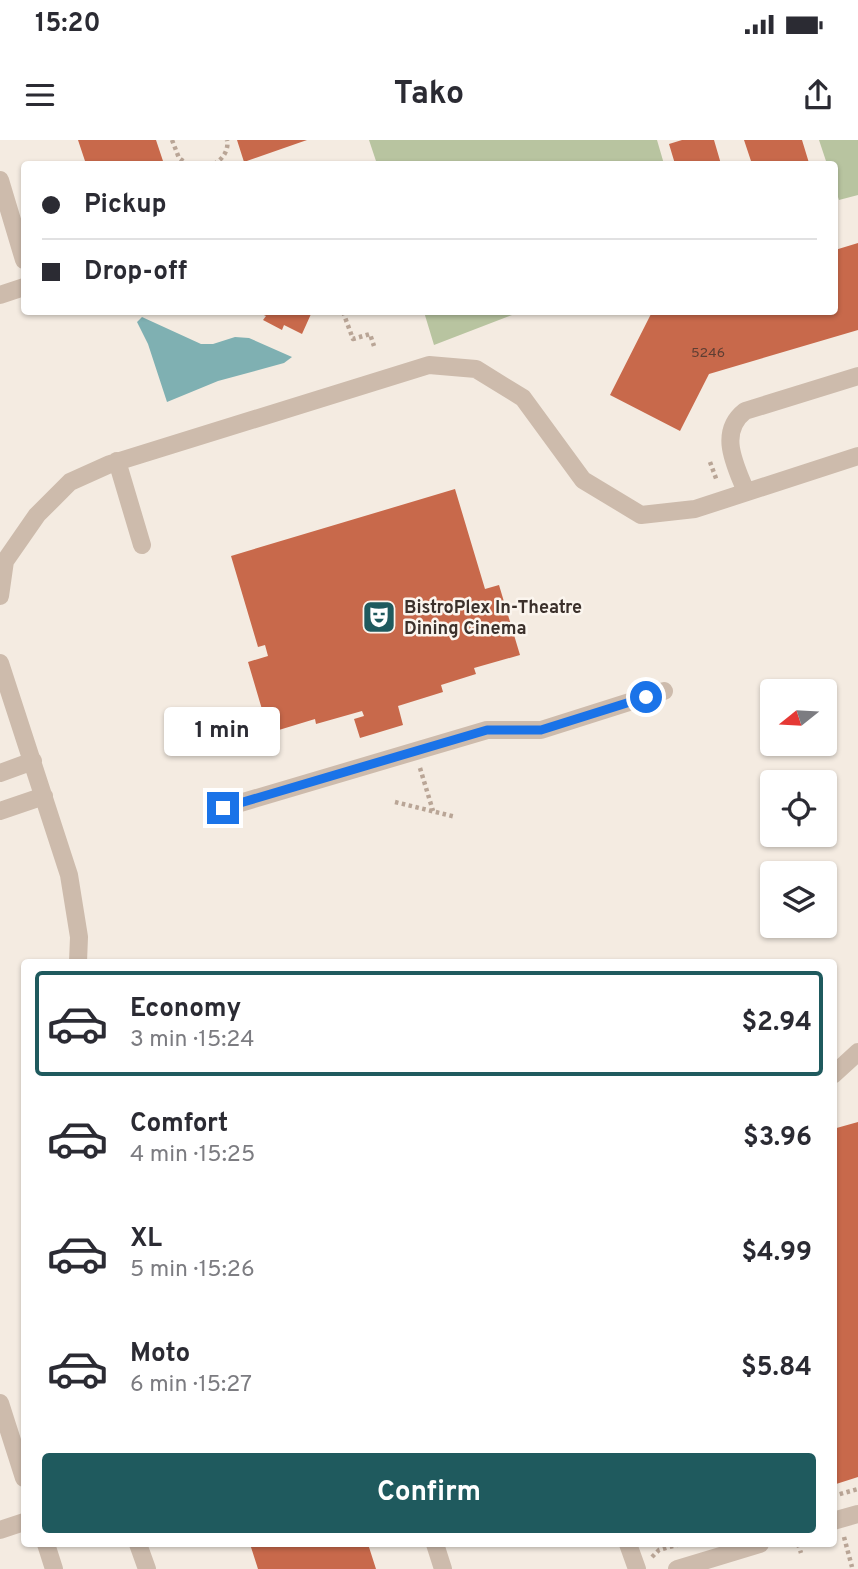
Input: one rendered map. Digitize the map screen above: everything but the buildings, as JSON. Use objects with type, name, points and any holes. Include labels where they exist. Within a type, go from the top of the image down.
[{"type":"street","points":[[0,180],[21,250]]},
{"type":"street","points":[[0,295],[21,288]]},
{"type":"street","points":[[0,596],[5,561],[37,515],[69,482],[117,461],[429,365],[476,369],[523,398],[583,480],[641,514],[695,509],[858,456]]},
{"type":"street","points":[[746,492],[729,447],[730,436],[740,415],[745,411],[858,376]]},
{"type":"street","points":[[117,461],[142,545]]},
{"type":"street","points":[[0,663],[69,875],[79,937],[78,959]]},
{"type":"street","points":[[223,808],[487,730],[541,730],[664,691]]},
{"type":"street","points":[[0,773],[33,761]]},
{"type":"street","points":[[0,811],[44,796]]},
{"type":"street","points":[[837,1071],[858,1052]]},
{"type":"street","points":[[0,1403],[21,1469]]},
{"type":"street","points":[[837,1520],[858,1514]]},
{"type":"street","points":[[0,1530],[21,1523]]},
{"type":"street","points":[[47,1547],[54,1569]]},
{"type":"street","points":[[139,1547],[146,1569]]},
{"type":"street","points":[[436,1547],[443,1569]]},
{"type":"street","points":[[630,1547],[641,1566]]},
{"type":"street","points":[[677,1569],[750,1547]]},
{"type":"path","points":[[172,140],[179,158],[183,161]]},
{"type":"path","points":[[216,161],[228,147],[227,140]]},
{"type":"path","points":[[344,315],[353,339],[370,334],[374,346]]},
{"type":"path","points":[[429,764],[420,767],[433,811]]},
{"type":"path","points":[[395,802],[456,817]]},
{"type":"path","points":[[837,1495],[858,1489]]},
{"type":"path","points":[[641,1566],[659,1550],[670,1547]]},
{"type":"path","points":[[799,1547],[801,1553]]},
{"type":"green space","points":[[369,140],[657,140],[663,161],[376,161]]},
{"type":"green space","points":[[819,140],[858,140],[858,195],[839,200],[838,161],[826,161]]},
{"type":"green space","points":[[425,315],[512,315],[434,345]]},
{"type":"water","points":[[142,317],[201,344],[213,344],[235,337],[249,338],[292,357],[284,363],[218,381],[167,402],[148,344],[137,322]]},
{"type":"place","name":"BistroPlex In-Theatre Dining Cinema","points":[[379,617]]},
{"type":"route","points":[[223,808],[487,730],[541,730],[646,697]]}]
